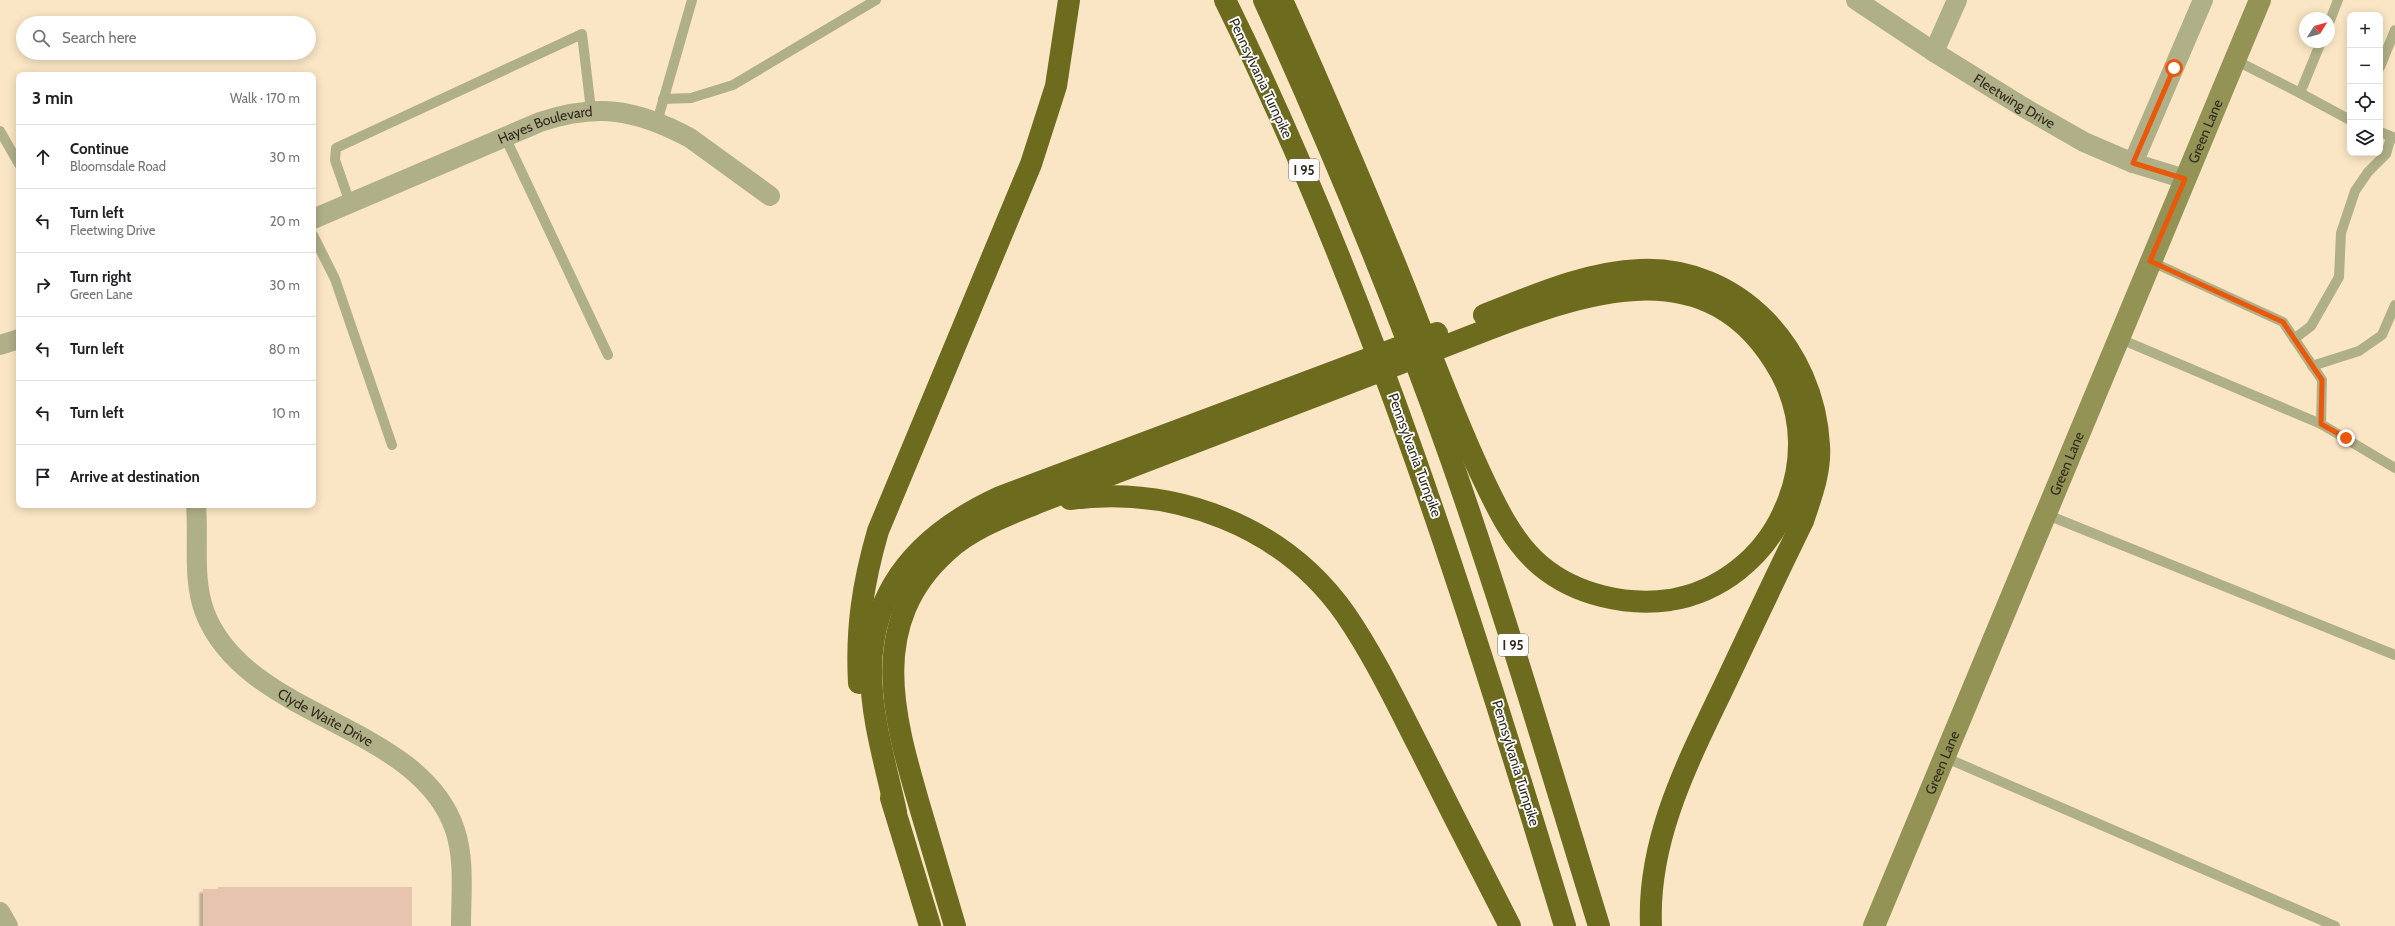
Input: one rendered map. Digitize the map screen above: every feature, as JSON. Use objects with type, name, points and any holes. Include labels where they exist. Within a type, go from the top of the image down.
[{"type":"highway","points":[[930,926],[896,812],[864,721],[859,691],[858,627],[866,574],[878,531],[892,493],[1034,157],[1056,86],[1069,0]]},
{"type":"highway","name":"Pennsylvania Turnpike","points":[[1225,0],[1308,179],[1388,379],[1470,617],[1566,926]]},
{"type":"highway","name":"I 95","points":[[1264,0],[1358,214],[1412,330]]},
{"type":"highway","points":[[955,926],[910,772],[899,727],[892,679],[896,636],[909,600],[932,566],[947,550],[983,527],[1037,503],[1502,324],[1597,295],[1636,288],[1654,288],[1690,295],[1708,301],[1724,310],[1753,333],[1776,364],[1792,399],[1800,436],[1797,475],[1784,513],[1762,546],[1749,560],[1719,583],[1700,592],[1679,598],[1639,602],[1619,600],[1576,587],[1542,566],[1525,549],[1496,507],[1473,457],[1425,365],[1412,330],[1337,125],[1282,0]]},
{"type":"highway","points":[[896,812],[874,698],[871,672],[873,648],[883,606],[892,588],[914,556],[944,528],[979,507],[1022,488],[1534,296],[1602,275],[1640,270],[1661,270],[1699,278],[1718,286],[1750,306],[1770,324],[1785,344],[1801,371],[1814,408],[1819,445],[1815,483],[1803,521],[1694,749],[1668,812],[1654,868],[1651,894],[1651,926]]},
{"type":"highway","name":"I 95","points":[[1425,365],[1599,926]]},
{"type":"highway","points":[[1037,503],[1085,497],[1126,496],[1164,500],[1192,506],[1229,520],[1257,534],[1277,546],[1305,569],[1330,595],[1346,615],[1372,659],[1510,926]]},
{"type":"street","name":"Fleetwing Drive","points":[[1856,0],[1934,52],[2070,134],[2105,153],[2185,179]]},
{"type":"street","points":[[1934,52],[1957,0]]},
{"type":"street","points":[[2133,163],[2203,0]]},
{"type":"street","name":"Green Lane","points":[[1874,926],[2260,0]]},
{"type":"street","name":"Hayes Boulevard","points":[[316,218],[505,137],[563,114],[590,110],[633,114],[657,122],[690,138],[770,196]]},
{"type":"street","points":[[0,345],[16,340]]},
{"type":"street","name":"Clyde Waite Drive","points":[[196,508],[197,575],[200,595],[206,614],[220,640],[248,671],[409,766],[434,790],[455,830],[460,850],[461,926]]},
{"type":"street","points":[[0,912],[8,926]]},
{"type":"lane","points":[[657,122],[692,0]]},
{"type":"lane","points":[[663,99],[691,98],[733,85],[876,0]]},
{"type":"lane","points":[[2333,12],[2338,0]]},
{"type":"lane","points":[[2383,60],[2395,30]]},
{"type":"lane","points":[[350,203],[335,160],[336,148],[582,34],[590,110]]},
{"type":"lane","points":[[2300,93],[2319,48]]},
{"type":"lane","points":[[2234,60],[2347,118]]},
{"type":"lane","points":[[0,131],[16,159]]},
{"type":"lane","points":[[2294,339],[2311,326],[2339,277],[2341,233],[2355,191],[2368,172],[2386,154],[2393,137],[2383,133]]},
{"type":"lane","points":[[505,137],[608,355]]},
{"type":"lane","points":[[316,241],[335,279],[392,445]]},
{"type":"lane","points":[[2150,261],[2283,322],[2322,380],[2321,424]]},
{"type":"lane","points":[[2312,366],[2359,351],[2382,335],[2395,306]]},
{"type":"lane","points":[[2118,338],[2321,424],[2395,468]]},
{"type":"lane","points":[[2045,514],[2395,655]]},
{"type":"lane","points":[[1944,757],[2335,926]]},
{"type":"building","points":[[218,887],[412,887],[412,926],[203,926],[203,889],[218,889]]},
{"type":"route","points":[[2174,68],[2133,163],[2185,179],[2150,261],[2283,322],[2322,380],[2321,424],[2346,438]]}]
